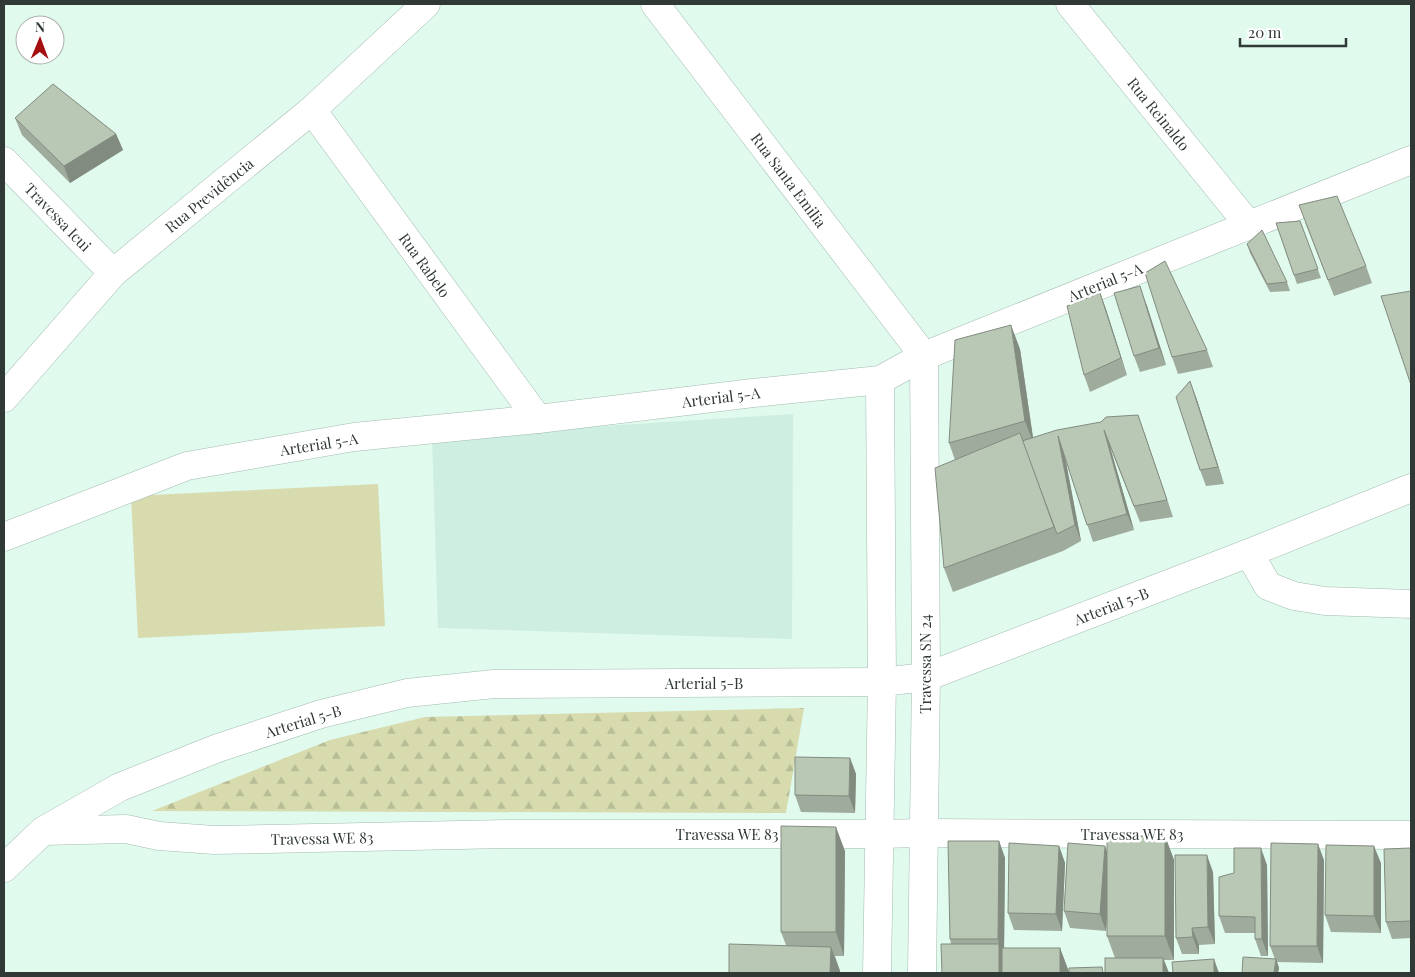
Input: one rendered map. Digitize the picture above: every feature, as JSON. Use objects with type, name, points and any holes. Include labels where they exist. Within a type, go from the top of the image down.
[{"type":"street","name":"Rua Previdência","points":[[4,398],[113,273],[312,110],[426,4]]},
{"type":"street","name":"Rua Santa Emilia","points":[[654,4],[924,356]]},
{"type":"street","name":"Rua Reinaldo","points":[[1070,4],[1248,224]]},
{"type":"street","name":"Rua Rabelo","points":[[312,110],[538,419]]},
{"type":"street","name":"Arterial 5-A","points":[[4,537],[188,466],[354,437],[538,419],[880,380],[924,356],[1411,160]]},
{"type":"street","name":"Travessa Icui","points":[[4,161],[113,273]]},
{"type":"street","name":"Travessa SN 24","points":[[922,973],[926,677],[924,356]]},
{"type":"street","points":[[877,973],[882,682],[880,380]]},
{"type":"street","name":"Arterial 5-B","points":[[4,868],[43,832],[120,788],[218,748],[321,714],[407,693],[494,684],[882,682],[926,677],[1249,553],[1411,488]]},
{"type":"street","points":[[1249,553],[1268,586],[1294,596],[1325,601],[1411,604]]},
{"type":"street","name":"Travessa WE 83","points":[[43,832],[126,829],[158,836],[214,840],[507,834],[1411,835]]},
{"type":"shaded area","points":[[793,414],[792,639],[438,628],[432,437]]},
{"type":"green space","points":[[378,484],[385,626],[138,638],[131,496]]},
{"type":"green space","points":[[804,708],[786,813],[152,811],[330,740],[425,717]]},
{"type":"building","points":[[53,84],[116,134],[64,166],[15,118]]},
{"type":"building","points":[[1337,196],[1366,266],[1328,280],[1299,205]]},
{"type":"building","points":[[1300,221],[1318,269],[1294,275],[1276,223]]},
{"type":"building","points":[[1262,230],[1287,282],[1267,284],[1247,244]]},
{"type":"building","points":[[1165,261],[1207,350],[1172,357],[1145,273]]},
{"type":"building","points":[[1140,286],[1159,348],[1134,356],[1114,293]]},
{"type":"building","points":[[1411,291],[1411,385],[1381,296]]},
{"type":"building","points":[[1100,293],[1121,358],[1084,375],[1067,306]]},
{"type":"building","points":[[1011,325],[1025,421],[949,443],[955,340]]},
{"type":"building","points":[[1190,381],[1218,467],[1200,470],[1176,397]]},
{"type":"building","points":[[1138,415],[1167,500],[1134,506],[1104,430],[1127,514],[1087,525],[1058,436],[1075,525],[1057,534],[1022,441],[1057,430],[1101,422],[1106,417]]},
{"type":"building","points":[[1020,433],[1054,527],[944,568],[935,468]]},
{"type":"building","points":[[795,757],[850,758],[849,796],[795,795]]},
{"type":"building","points":[[781,826],[836,827],[836,932],[781,932]]},
{"type":"building","points":[[1107,836],[1165,836],[1165,936],[1107,936]]},
{"type":"building","points":[[948,841],[999,841],[998,939],[950,939]]},
{"type":"building","points":[[1009,843],[1059,846],[1056,914],[1008,913]]},
{"type":"building","points":[[1068,843],[1105,846],[1100,914],[1064,911]]},
{"type":"building","points":[[1271,843],[1318,844],[1317,946],[1270,946]]},
{"type":"building","points":[[1326,845],[1374,846],[1374,916],[1325,915]]},
{"type":"building","points":[[1234,848],[1261,848],[1262,939],[1255,939],[1255,917],[1219,916],[1219,877],[1234,873]]},
{"type":"building","points":[[1411,848],[1411,921],[1386,922],[1384,849]]},
{"type":"building","points":[[1175,855],[1207,855],[1208,927],[1192,928],[1193,937],[1176,938]]},
{"type":"building","points":[[729,944],[831,947],[830,973],[729,973]]},
{"type":"building","points":[[941,944],[999,944],[999,973],[942,973]]},
{"type":"building","points":[[1002,948],[1060,948],[1060,973],[1002,973]]},
{"type":"building","points":[[1243,957],[1276,959],[1274,973],[1242,973]]},
{"type":"building","points":[[1105,958],[1163,958],[1163,973],[1105,973]]},
{"type":"building","points":[[1214,959],[1214,973],[1173,973],[1172,962]]},
{"type":"building","points":[[1102,967],[1103,973],[1069,973],[1069,968]]}]
